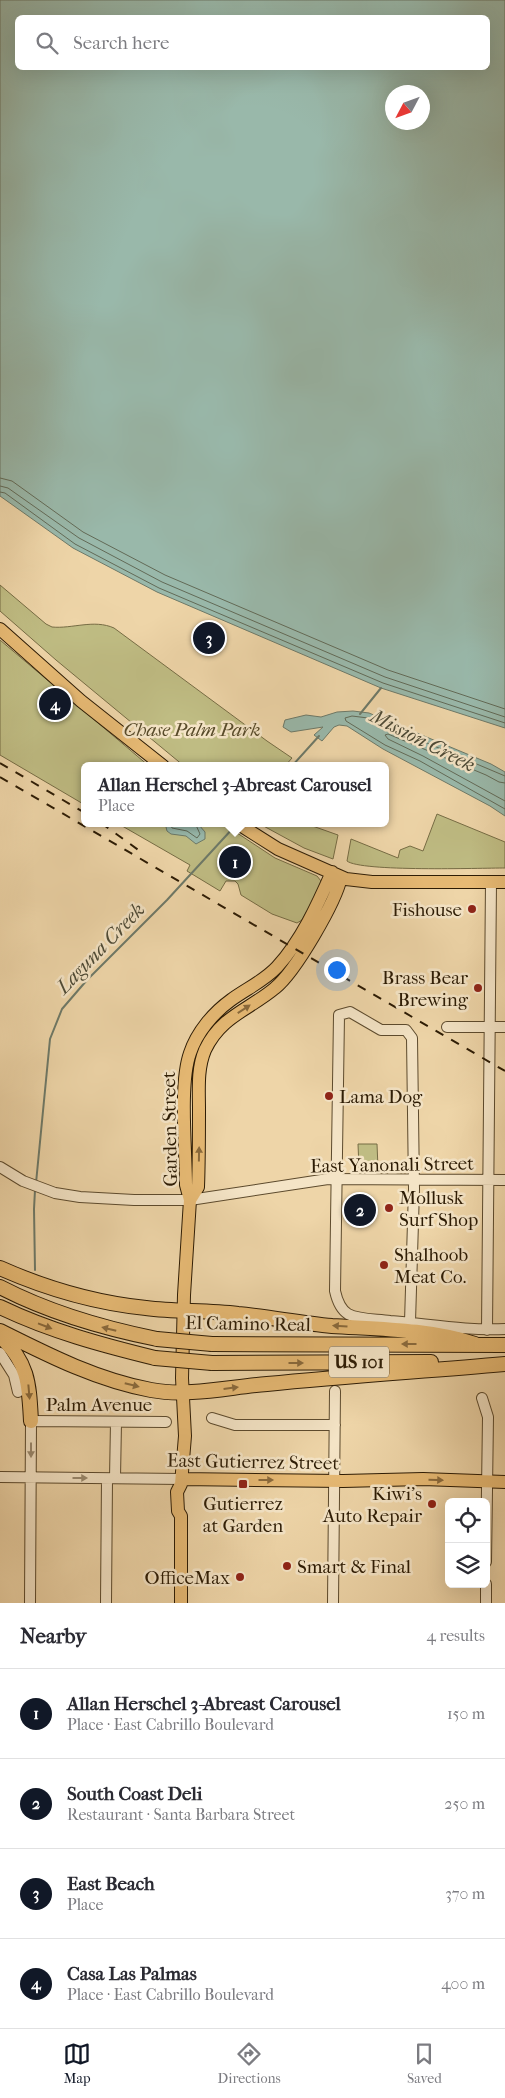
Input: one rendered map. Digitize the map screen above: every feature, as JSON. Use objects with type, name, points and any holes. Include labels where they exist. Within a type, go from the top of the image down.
[{"type":"highway","points":[[0,1268],[50,1286],[108,1302],[148,1309],[237,1314],[309,1324],[421,1332],[475,1344]]},
{"type":"highway","name":"El Camino Real","points":[[0,1287],[36,1304],[75,1319],[112,1330],[157,1339],[212,1344],[505,1345]]},
{"type":"highway","name":"El Camino Real","points":[[0,1306],[42,1326],[155,1358],[212,1363],[505,1364]]},
{"type":"highway","points":[[0,1330],[69,1365],[99,1376],[151,1390],[182,1392],[505,1364]]},
{"type":"highway","points":[[0,1336],[17,1357],[28,1379],[31,1421]]},
{"type":"main road","points":[[0,629],[81,701],[158,762]]},
{"type":"main road","points":[[243,827],[278,849],[336,875],[372,882],[505,882]]},
{"type":"main road","name":"Garden Street","points":[[181,1603],[181,1516],[184,1511],[185,1491],[182,1482],[185,1436],[182,1392],[184,1310],[190,1200],[198,1187],[200,1073],[205,1051],[213,1036],[224,1022],[273,990],[286,978],[338,890],[336,875]]},
{"type":"main road","name":"East Gutierrez Street","points":[[182,1482],[423,1479],[505,1482]]},
{"type":"street","points":[[488,1330],[491,882]]},
{"type":"street","points":[[410,1322],[414,1179],[412,1042],[408,1032],[401,1029],[382,1030],[350,1012],[339,1015],[335,1291],[339,1305],[347,1314],[356,1317],[488,1330],[505,1330]]},
{"type":"street","points":[[448,1027],[505,1027]]},
{"type":"street","name":"East Yanonali Street","points":[[0,1167],[23,1181],[44,1190],[66,1196],[97,1199],[190,1200],[336,1178],[505,1180]]},
{"type":"street","points":[[0,1354],[14,1375],[18,1392]]},
{"type":"street","points":[[333,1603],[334,1392]]},
{"type":"street","points":[[482,1398],[488,1416],[486,1543]]},
{"type":"street","points":[[212,1418],[235,1426],[335,1425]]},
{"type":"street","points":[[30,1603],[31,1421]]},
{"type":"street","name":"Palm Avenue","points":[[31,1421],[166,1422]]},
{"type":"street","points":[[106,1603],[111,1478],[116,1422]]},
{"type":"street","name":"East Gutierrez Street","points":[[0,1477],[111,1478],[182,1482]]},
{"type":"street","points":[[486,1588],[486,1603]]},
{"type":"green space","name":"Chase Palm Park","points":[[0,585],[52,627],[99,624],[114,628],[292,758],[288,762],[179,762],[0,611]]},
{"type":"green space","name":"Chase Palm Park","points":[[0,640],[144,762],[81,762],[81,803],[0,755]]},
{"type":"green space","points":[[437,814],[505,842],[505,868],[374,867],[347,861],[351,839],[398,858],[400,850],[410,846],[423,851]]},
{"type":"green space","points":[[124,827],[228,827],[275,858],[317,876],[321,881],[321,887],[302,920],[297,923],[272,914],[241,895],[238,884],[235,881],[226,881],[220,891],[187,871],[190,865]]},
{"type":"green space","points":[[265,827],[315,827],[338,835],[333,859],[304,848]]},
{"type":"green space","points":[[358,1144],[377,1144],[378,1168],[359,1168]]},
{"type":"water","points":[[0,0],[505,0],[505,728],[381,688],[157,592],[73,548],[0,496]]},
{"type":"water","name":"Mission Creek","points":[[337,712],[369,713],[491,764],[505,772],[505,816],[490,806],[383,749],[347,726],[339,725],[334,727],[322,741],[314,735],[323,727],[291,732],[283,727],[285,720],[306,715],[321,717]]},
{"type":"water","points":[[166,827],[201,827],[205,832],[205,839],[196,844],[186,836],[171,834],[167,831]]},
{"type":"waterway","name":"Mission Creek","points":[[360,714],[381,688]]},
{"type":"waterway","name":"Laguna Creek","points":[[296,762],[319,736]]},
{"type":"waterway","name":"Laguna Creek","points":[[36,1183],[50,1039],[62,1009],[87,980],[167,900],[234,827]]},
{"type":"waterway","name":"Laguna Creek","points":[[35,1190],[35,1270]]},
{"type":"railway","points":[[0,763],[81,811]]},
{"type":"railway","points":[[0,777],[81,824]]},
{"type":"railway","points":[[86,827],[505,1071]]},
{"type":"railway","points":[[107,827],[144,854]]},
{"type":"place","name":"East Beach","points":[[209,638]]},
{"type":"place","name":"Casa Las Palmas","points":[[55,704]]},
{"type":"place","name":"Allan Herschel 3-Abreast Carousel","points":[[235,862]]},
{"type":"place","name":"Fishouse","points":[[472,909]]},
{"type":"place","name":"Brass Bear Brewing","points":[[478,988]]},
{"type":"place","name":"Lama Dog","points":[[329,1096]]},
{"type":"place","name":"Mollusk Surf Shop","points":[[389,1208]]},
{"type":"place","name":"South Coast Deli","points":[[360,1210]]},
{"type":"place","name":"Shalhoob Meat Co.","points":[[384,1265]]},
{"type":"place","name":"Gutierrez at Garden","points":[[243,1484]]},
{"type":"place","name":"Kiwi's Auto Repair","points":[[432,1504]]},
{"type":"place","name":"Smart & Final","points":[[287,1566]]},
{"type":"place","name":"OfficeMax","points":[[240,1577]]}]
